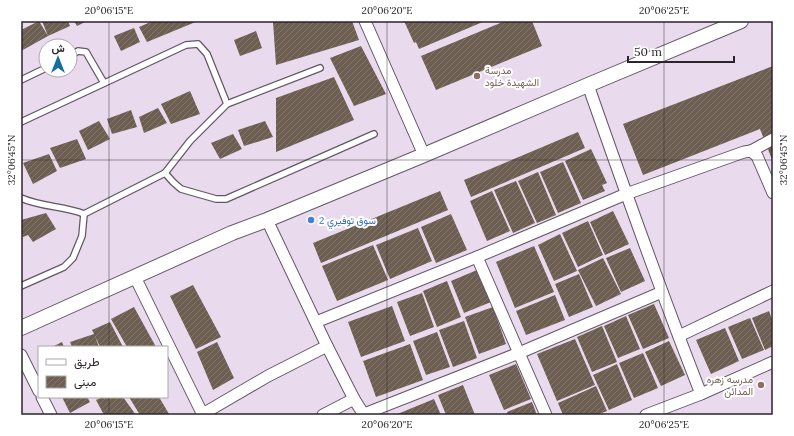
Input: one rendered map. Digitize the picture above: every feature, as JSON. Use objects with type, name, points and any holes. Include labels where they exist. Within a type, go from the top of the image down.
[{"type":"street","points":[[365,21],[424,155]]},
{"type":"street","points":[[21,328],[232,233],[424,155],[741,21]]},
{"type":"street","points":[[588,85],[626,194],[701,394]]},
{"type":"street","points":[[316,322],[477,257],[626,194],[744,152],[751,151],[773,139]]},
{"type":"street","points":[[751,151],[757,156],[773,194]]},
{"type":"street","points":[[267,220],[327,346],[354,399],[364,415],[519,353],[662,292]]},
{"type":"street","points":[[477,257],[546,415]]},
{"type":"street","points":[[135,277],[202,415],[268,376],[327,346]]},
{"type":"street","points":[[679,336],[773,291]]},
{"type":"street","points":[[21,355],[38,389]]},
{"type":"street","points":[[646,415],[701,394],[773,362]]},
{"type":"street","points":[[42,398],[51,415]]},
{"type":"street","points":[[323,415],[354,399]]},
{"type":"lane","points":[[21,122],[186,44],[198,44],[207,54],[227,104]]},
{"type":"lane","points":[[78,51],[86,52],[104,83]]},
{"type":"lane","points":[[21,198],[27,201],[74,210],[84,214],[165,173],[190,141],[227,104],[320,68]]},
{"type":"lane","points":[[21,80],[38,72]]},
{"type":"lane","points":[[165,173],[181,189],[216,199],[226,199],[374,134]]},
{"type":"lane","points":[[21,286],[64,267],[73,258],[82,236],[84,214]]},
{"type":"building","points":[[39,21],[48,36],[44,38],[38,38],[38,42],[21,51],[21,30]]},
{"type":"building","points":[[42,21],[68,21],[70,26],[48,36]]},
{"type":"building","points":[[74,21],[87,21],[77,26]]},
{"type":"building","points":[[153,21],[198,21],[147,42],[139,27]]},
{"type":"building","points":[[352,21],[359,40],[276,65],[273,22]]},
{"type":"building","points":[[404,21],[485,21],[419,49],[416,42],[414,43]]},
{"type":"building","points":[[505,21],[532,21],[542,46],[436,90],[421,56]]},
{"type":"building","points":[[134,28],[140,42],[121,51],[114,36]]},
{"type":"building","points":[[256,31],[262,48],[240,56],[234,40]]},
{"type":"building","points":[[361,46],[386,94],[354,106],[330,58]]},
{"type":"building","points":[[773,66],[773,162],[760,129],[643,175],[623,124]]},
{"type":"building","points":[[334,77],[354,120],[276,152],[276,98]]},
{"type":"building","points":[[190,91],[200,114],[171,124],[161,104]]},
{"type":"building","points":[[158,108],[167,123],[144,133],[139,117]]},
{"type":"building","points":[[131,110],[137,127],[112,134],[107,119]]},
{"type":"building","points":[[99,121],[110,139],[88,150],[79,131]]},
{"type":"building","points":[[265,121],[273,137],[244,146],[238,130]]},
{"type":"building","points":[[578,132],[585,148],[471,197],[464,180]]},
{"type":"building","points":[[233,134],[242,149],[220,159],[211,143]]},
{"type":"building","points":[[77,139],[86,159],[60,168],[50,148]]},
{"type":"building","points":[[591,149],[607,183],[602,185],[605,191],[583,200],[565,161]]},
{"type":"building","points":[[49,154],[57,171],[33,184],[23,163]]},
{"type":"building","points":[[563,162],[581,203],[558,213],[540,172]]},
{"type":"building","points":[[538,172],[556,215],[537,223],[518,181]]},
{"type":"building","points":[[516,181],[535,223],[513,233],[494,190]]},
{"type":"building","points":[[440,191],[448,210],[321,263],[313,243]]},
{"type":"building","points":[[492,191],[510,231],[487,241],[470,201]]},
{"type":"building","points":[[613,211],[629,244],[605,255],[590,222]]},
{"type":"building","points":[[46,213],[56,229],[33,242],[28,235],[23,237],[21,233],[21,220]]},
{"type":"building","points":[[451,214],[467,250],[436,263],[421,227]]},
{"type":"building","points":[[588,221],[603,255],[578,267],[562,233]]},
{"type":"building","points":[[418,228],[432,261],[390,279],[376,245]]},
{"type":"building","points":[[560,234],[577,271],[554,281],[538,245]]},
{"type":"building","points":[[373,245],[388,280],[337,301],[322,266]]},
{"type":"building","points":[[534,246],[554,292],[515,308],[496,262]]},
{"type":"building","points":[[630,248],[645,281],[621,292],[606,258]]},
{"type":"building","points":[[603,258],[621,294],[596,306],[578,270]]},
{"type":"building","points":[[477,270],[491,302],[464,313],[451,281]]},
{"type":"building","points":[[579,274],[593,307],[569,317],[555,284]]},
{"type":"building","points":[[447,281],[461,317],[437,327],[423,291]]},
{"type":"building","points":[[193,285],[221,337],[196,349],[170,296]]},
{"type":"building","points":[[422,293],[434,327],[410,336],[397,302]]},
{"type":"building","points":[[555,295],[565,320],[526,335],[516,311]]},
{"type":"building","points":[[654,304],[669,338],[643,349],[628,315]]},
{"type":"building","points":[[392,306],[405,341],[361,357],[348,322]]},
{"type":"building","points":[[134,307],[155,346],[126,346],[111,319]]},
{"type":"building","points":[[493,307],[506,344],[479,354],[465,317]]},
{"type":"building","points":[[769,311],[773,322],[773,346],[765,350],[752,318]]},
{"type":"building","points":[[626,316],[640,349],[618,358],[604,326]]},
{"type":"building","points":[[750,318],[764,350],[742,359],[728,327]]},
{"type":"building","points":[[464,321],[477,358],[453,367],[439,330]]},
{"type":"building","points":[[110,322],[122,346],[100,346],[95,336],[99,346],[72,346],[70,342],[94,334],[92,330]]},
{"type":"building","points":[[602,326],[617,362],[592,372],[577,337]]},
{"type":"building","points":[[725,328],[739,361],[711,374],[696,340]]},
{"type":"building","points":[[437,332],[450,367],[426,375],[413,341]]},
{"type":"building","points":[[575,339],[595,385],[557,401],[537,354]]},
{"type":"building","points":[[669,341],[685,375],[661,386],[645,352]]},
{"type":"building","points":[[62,342],[64,346],[54,346]]},
{"type":"building","points":[[217,342],[234,378],[213,390],[197,352]]},
{"type":"building","points":[[410,344],[423,380],[376,397],[363,361]]},
{"type":"building","points":[[643,353],[658,388],[634,398],[619,363]]},
{"type":"building","points":[[516,364],[531,399],[504,410],[489,375]]},
{"type":"building","points":[[617,364],[632,400],[609,410],[593,375]]},
{"type":"building","points":[[463,385],[475,415],[446,415],[438,395]]},
{"type":"building","points":[[596,386],[607,411],[597,415],[563,415],[558,403]]},
{"type":"building","points":[[62,398],[88,398],[90,402],[70,413]]},
{"type":"building","points":[[100,398],[124,398],[136,415],[104,415],[96,400]]},
{"type":"building","points":[[130,398],[160,398],[169,414],[167,415],[140,415]]},
{"type":"building","points":[[434,399],[441,415],[395,415]]},
{"type":"building","points":[[532,402],[537,415],[508,415],[507,412]]},
{"type":"place","name":"مدرسة الشهيدة خلود","points":[[477,76]]},
{"type":"place","name":"سوق توفيري 2","points":[[311,220]]},
{"type":"place","name":"مدرسه زهره المدائن","points":[[761,385]]}]
